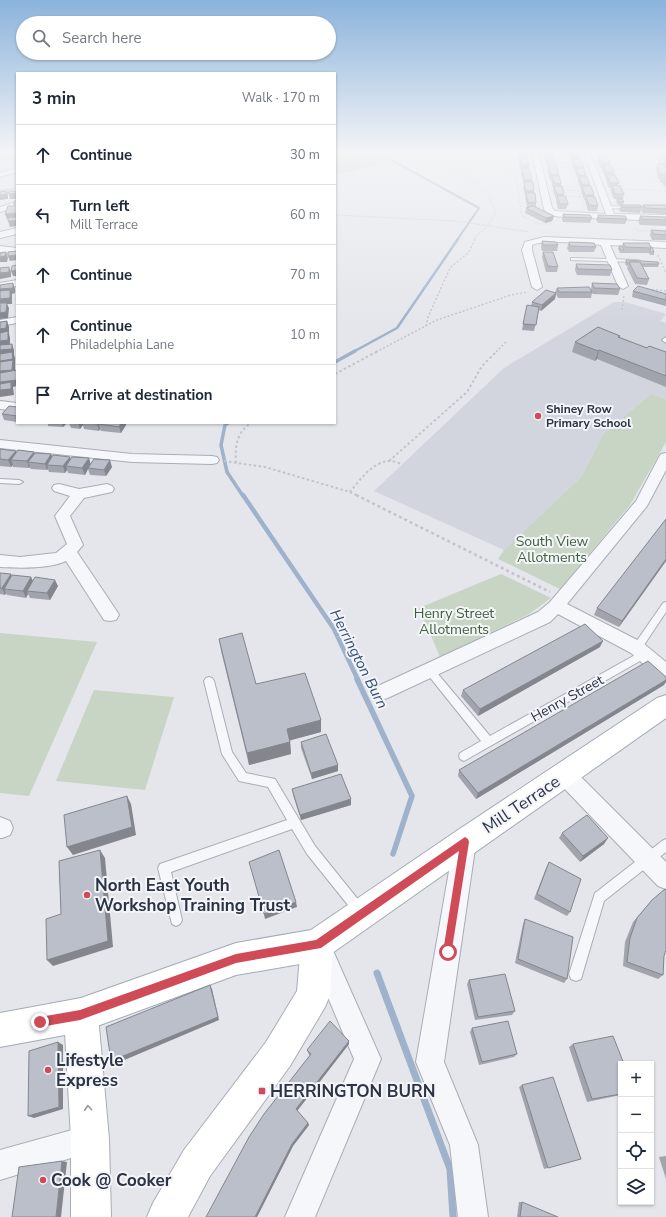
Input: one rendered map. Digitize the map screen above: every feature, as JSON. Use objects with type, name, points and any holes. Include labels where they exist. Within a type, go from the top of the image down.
[{"type":"main road","name":"Mill Terrace","points":[[318,945],[465,842],[666,705]]},
{"type":"main road","points":[[0,1030],[80,1015],[236,959],[318,945],[313,996],[278,1054],[197,1163],[167,1217]]},
{"type":"main road","points":[[80,1015],[90,1139],[91,1217]]},
{"type":"street","points":[[548,209],[549,211],[556,214],[666,218]]},
{"type":"street","points":[[609,209],[611,216]]},
{"type":"street","points":[[0,227],[8,233]]},
{"type":"street","points":[[537,287],[527,250],[528,244],[532,242],[544,240],[666,245]]},
{"type":"street","points":[[605,243],[623,286]]},
{"type":"street","points":[[0,249],[16,251]]},
{"type":"street","points":[[0,286],[16,283]]},
{"type":"street","points":[[0,323],[16,320]]},
{"type":"street","points":[[0,405],[16,407]]},
{"type":"street","points":[[0,444],[132,458],[212,460]]},
{"type":"street","points":[[385,691],[544,617],[559,602],[642,503],[666,457]]},
{"type":"street","points":[[59,488],[79,494],[107,489]]},
{"type":"street","points":[[0,561],[20,563],[60,558],[75,545],[62,516],[79,494]]},
{"type":"street","points":[[68,551],[110,615]]},
{"type":"street","points":[[559,602],[641,651],[666,673]]},
{"type":"street","points":[[564,774],[666,878]]},
{"type":"street","points":[[465,842],[430,1062],[464,1145],[474,1217]]},
{"type":"street","points":[[300,1217],[368,1059],[318,945]]},
{"type":"street","points":[[0,1164],[90,1139]]},
{"type":"lane","points":[[573,259],[643,261]]},
{"type":"lane","points":[[0,481],[19,482]]},
{"type":"lane","points":[[641,651],[666,605]]},
{"type":"lane","name":"Henry Street","points":[[464,756],[641,651]]},
{"type":"lane","points":[[429,670],[489,742]]},
{"type":"lane","points":[[209,681],[226,754],[243,777],[271,783],[311,850],[362,914]]},
{"type":"lane","points":[[176,920],[164,868],[295,823]]},
{"type":"lane","points":[[576,974],[599,897],[666,845]]},
{"type":"path","points":[[426,326],[428,317],[450,268],[468,252],[476,236],[487,227],[496,212],[495,209]]},
{"type":"path","points":[[570,209],[572,215]]},
{"type":"path","points":[[585,209],[587,215]]},
{"type":"path","points":[[336,215],[456,221],[487,227],[535,232]]},
{"type":"path","points":[[653,244],[666,273]]},
{"type":"path","points":[[336,373],[437,320],[511,295],[527,292],[537,287]]},
{"type":"path","points":[[643,289],[666,291]]},
{"type":"path","points":[[350,492],[361,479],[374,468],[389,461],[467,392],[482,366],[507,341]]},
{"type":"path","points":[[236,463],[235,445],[245,427],[250,424]]},
{"type":"path","points":[[389,461],[402,464]]},
{"type":"path","points":[[228,462],[265,467],[350,492],[559,602]]},
{"type":"shaded area","name":"Shiney Row Primary School","points":[[614,302],[625,302],[666,314],[660,321],[666,323],[666,399],[651,394],[604,433],[581,477],[504,550],[374,491],[504,368]]},
{"type":"green space","name":"South View Allotments","points":[[651,394],[666,399],[666,442],[630,505],[560,589],[498,559],[504,550],[581,477],[604,433]]},
{"type":"green space","name":"Henry Street Allotments","points":[[501,574],[551,598],[529,614],[440,657],[419,608]]},
{"type":"green space","points":[[0,633],[97,642],[29,796],[0,793]]},
{"type":"green space","points":[[94,690],[174,697],[145,790],[56,781]]},
{"type":"building","points":[[7,209],[16,209],[16,213],[5,214]]},
{"type":"building","points":[[528,209],[539,209],[554,216],[546,218]]},
{"type":"building","points":[[563,214],[590,215],[592,218],[564,217]]},
{"type":"building","points":[[598,215],[625,216],[627,219],[599,218]]},
{"type":"building","points":[[640,216],[666,217],[666,220],[642,219]]},
{"type":"building","points":[[16,217],[16,220],[8,221],[8,218]]},
{"type":"building","points":[[651,230],[666,231],[666,235],[654,234]]},
{"type":"building","points":[[542,241],[556,242],[558,245],[543,245]]},
{"type":"building","points":[[569,242],[594,243],[596,247],[570,246]]},
{"type":"building","points":[[623,243],[649,243],[651,248],[625,247]]},
{"type":"building","points":[[619,246],[622,246],[624,250],[621,250]]},
{"type":"building","points":[[652,247],[654,252],[650,251]]},
{"type":"building","points":[[16,251],[16,255],[8,256],[8,252]]},
{"type":"building","points":[[6,252],[5,256],[0,257],[0,253]]},
{"type":"building","points":[[543,252],[553,252],[558,267],[548,266]]},
{"type":"building","points":[[626,260],[658,262],[659,264],[641,264],[640,262],[627,263]]},
{"type":"building","points":[[629,262],[640,262],[649,279],[637,278]]},
{"type":"building","points":[[576,264],[610,265],[612,270],[578,269]]},
{"type":"building","points":[[16,265],[16,270],[11,271],[12,266]]},
{"type":"building","points":[[9,267],[9,272],[0,273],[0,268]]},
{"type":"building","points":[[13,283],[13,288],[0,289],[0,285]]},
{"type":"building","points":[[592,283],[617,284],[620,289],[594,288]]},
{"type":"building","points":[[638,286],[666,294],[666,300],[633,291]]},
{"type":"building","points":[[589,287],[592,292],[559,292],[557,288]]},
{"type":"building","points":[[10,290],[10,298],[0,299],[0,291]]},
{"type":"building","points":[[546,290],[556,293],[542,305],[532,302]]},
{"type":"building","points":[[0,303],[7,303],[6,312],[0,313]]},
{"type":"building","points":[[527,305],[539,307],[536,325],[523,324]]},
{"type":"building","points":[[7,321],[6,328],[0,329],[0,322]]},
{"type":"building","points":[[598,327],[620,336],[618,337],[647,348],[649,346],[666,352],[666,376],[575,342]]},
{"type":"building","points":[[8,331],[8,340],[0,341],[0,333]]},
{"type":"building","points":[[12,344],[12,349],[0,350],[0,345]]},
{"type":"building","points":[[12,352],[13,359],[0,361],[0,354]]},
{"type":"building","points":[[13,360],[12,370],[0,371],[0,362]]},
{"type":"building","points":[[16,370],[16,380],[0,382],[0,373]]},
{"type":"building","points":[[11,382],[11,389],[0,390],[0,384]]},
{"type":"building","points":[[9,406],[16,407],[16,416],[2,414]]},
{"type":"building","points":[[99,424],[120,424],[119,427]]},
{"type":"building","points":[[0,449],[16,451],[8,460],[0,459]]},
{"type":"building","points":[[18,450],[34,452],[27,461],[11,460]]},
{"type":"building","points":[[35,453],[51,454],[45,464],[28,462]]},
{"type":"building","points":[[53,455],[70,457],[63,466],[47,465]]},
{"type":"building","points":[[72,457],[89,458],[82,468],[66,466]]},
{"type":"building","points":[[94,459],[110,460],[104,470],[88,468]]},
{"type":"building","points":[[666,519],[666,559],[622,621],[597,608]]},
{"type":"building","points":[[0,573],[11,574],[2,588],[0,588]]},
{"type":"building","points":[[12,575],[31,577],[23,591],[4,589]]},
{"type":"building","points":[[35,577],[55,580],[47,593],[27,591]]},
{"type":"building","points":[[585,624],[603,641],[480,709],[463,690]]},
{"type":"building","points":[[242,633],[256,684],[305,673],[321,720],[287,729],[290,742],[247,753],[219,639]]},
{"type":"building","points":[[648,661],[666,677],[666,680],[478,793],[459,770]]},
{"type":"building","points":[[326,734],[338,765],[311,773],[301,742]]},
{"type":"building","points":[[341,774],[351,799],[300,815],[292,789]]},
{"type":"building","points":[[127,796],[132,827],[67,847],[64,815]]},
{"type":"building","points":[[587,815],[608,838],[583,856],[562,833]]},
{"type":"building","name":"North East Youth Workshop Training Trust","points":[[100,850],[108,941],[47,960],[46,919],[61,914],[59,861]]},
{"type":"building","points":[[279,850],[296,902],[264,914],[249,862]]},
{"type":"building","points":[[549,862],[581,879],[570,912],[537,894]]},
{"type":"building","points":[[665,889],[666,950],[664,956],[663,975],[627,962],[630,938],[637,918],[652,900]]},
{"type":"building","points":[[525,919],[573,937],[567,979],[518,959]]},
{"type":"building","points":[[505,974],[515,1011],[478,1017],[469,980]]},
{"type":"building","points":[[210,985],[218,1017],[111,1061],[106,1027]]},
{"type":"building","points":[[330,1021],[349,1041],[296,1109],[308,1123],[292,1144],[255,1217],[206,1217],[249,1137],[264,1114],[311,1054],[307,1050]]},
{"type":"building","points":[[508,1021],[517,1054],[482,1062],[472,1028]]},
{"type":"building","points":[[613,1036],[623,1061],[618,1061],[618,1095],[592,1099],[573,1044]]},
{"type":"building","points":[[58,1042],[59,1107],[28,1116],[29,1051]]},
{"type":"building","points":[[553,1077],[581,1159],[548,1168],[522,1085]]},
{"type":"building","points":[[62,1161],[56,1217],[12,1217],[19,1167]]},
{"type":"building","points":[[522,1202],[558,1217],[520,1217]]},
{"type":"waterway","name":"Herrington Burn","points":[[457,240],[478,209]]},
{"type":"waterway","name":"Herrington Burn","points":[[353,352],[397,328],[458,239]]},
{"type":"waterway","name":"Herrington Burn","points":[[336,361],[355,351]]},
{"type":"waterway","name":"Herrington Burn","points":[[226,424],[221,445],[227,472],[243,496]]},
{"type":"waterway","name":"Herrington Burn","points":[[243,495],[334,629],[358,680]]},
{"type":"waterway","name":"Herrington Burn","points":[[357,679],[412,796],[393,854]]},
{"type":"waterway","name":"Herrington Burn","points":[[377,973],[450,1169],[453,1217]]},
{"type":"place","name":"Shiney Row Primary School","points":[[538,416]]},
{"type":"place","name":"North East Youth Workshop Training Trust","points":[[87,895]]},
{"type":"place","name":"Lifestyle Express","points":[[48,1070]]},
{"type":"place","name":"HERRINGTON BURN","points":[[262,1091]]},
{"type":"place","name":"Cook @ Cooker","points":[[43,1180]]},
{"type":"route","points":[[40,1022],[80,1015],[236,959],[318,945],[465,842],[448,952]]}]
